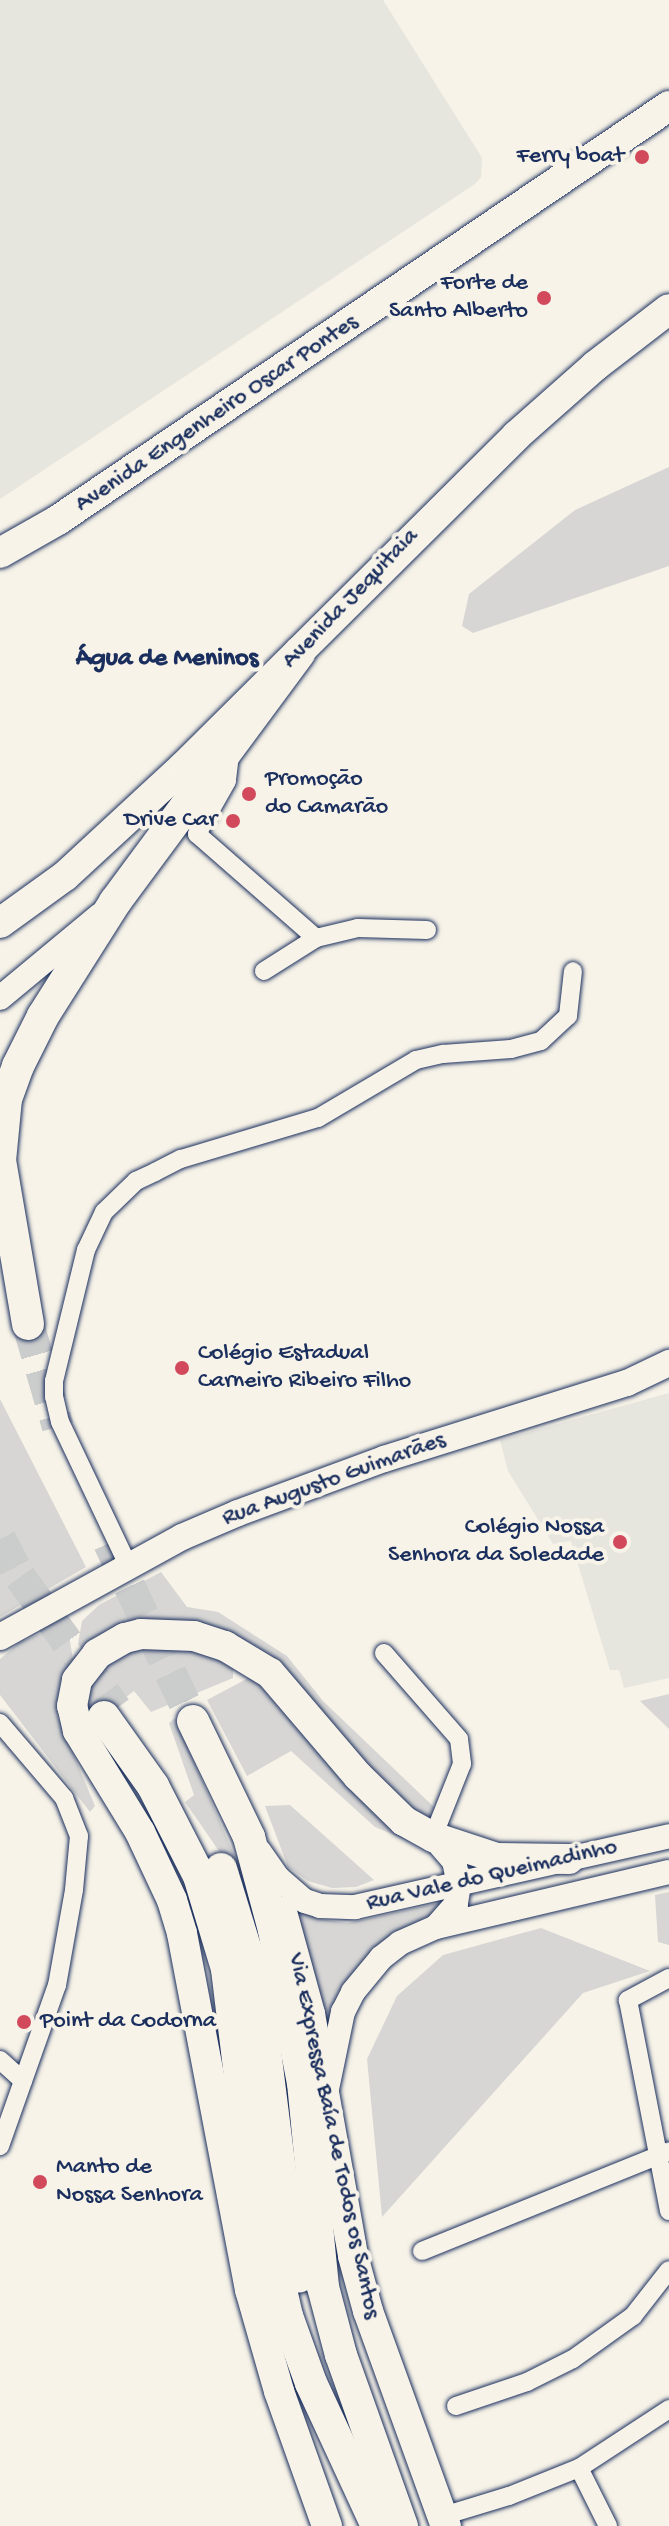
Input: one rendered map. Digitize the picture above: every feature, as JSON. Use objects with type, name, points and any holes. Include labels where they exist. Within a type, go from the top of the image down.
[{"type":"highway","points":[[28,1324],[0,1161],[6,1099],[29,1040],[115,902],[299,653]]},
{"type":"highway","points":[[323,2287],[299,2182],[273,1993],[255,1932],[221,1869],[110,1713],[153,1786],[199,1876],[227,1969],[249,2150],[272,2259],[299,2354],[372,2512]]},
{"type":"highway","name":"Via Expressa Baía de Todos os Santos","points":[[193,1721],[249,1837],[274,1930],[298,2054],[323,2287],[341,2355],[402,2526]]},
{"type":"highway","points":[[221,1869],[257,1986],[295,2263],[372,2512]]},
{"type":"main road","name":"Avenida Engenheiro Oscar Pontes","points":[[0,553],[105,489],[669,106]]},
{"type":"main road","name":"Avenida Jequitaia","points":[[0,923],[65,876],[116,831],[299,653],[494,456],[595,366],[669,309]]},
{"type":"main road","name":"Rua Augusto Guimarães","points":[[4,1633],[182,1537],[289,1493],[664,1367]]},
{"type":"main road","points":[[327,2526],[266,2351],[239,2242],[182,1933],[172,1900],[140,1832],[78,1731],[72,1706],[77,1680],[97,1654],[125,1638],[141,1634],[194,1636],[225,1646],[270,1673],[382,1802],[404,1821],[433,1837],[497,1858],[569,1859]]},
{"type":"main road","name":"Via Expressa Baía de Todos os Santos","points":[[249,1837],[284,1918],[301,1970],[353,2256],[368,2311],[445,2521]]},
{"type":"main road","points":[[249,2150],[250,2201],[266,2351]]},
{"type":"street","points":[[231,748],[227,781],[197,834],[316,938]]},
{"type":"street","points":[[0,998],[115,902]]},
{"type":"street","points":[[264,971],[316,938],[358,928],[427,930]]},
{"type":"street","points":[[128,1565],[60,1422],[54,1397],[54,1381],[86,1250],[104,1212],[136,1181],[181,1159],[318,1118],[416,1060],[443,1054],[511,1049],[541,1041],[568,1016],[573,971]]},
{"type":"street","points":[[384,1653],[459,1739],[462,1764],[433,1837],[454,1861],[459,1884],[456,1904],[436,1927]]},
{"type":"street","points":[[0,1723],[64,1798],[79,1836],[74,1890],[57,1985],[0,2146]]},
{"type":"street","name":"Rua Vale do Queimadinho","points":[[249,1837],[291,1891],[320,1906],[355,1907],[669,1836]]},
{"type":"street","name":"Rua Vale do Queimadinho","points":[[326,2095],[343,2012],[353,1992],[381,1958],[416,1933],[669,1872]]},
{"type":"street","points":[[669,1978],[628,2000],[663,2153],[669,2211]]},
{"type":"street","points":[[0,2060],[23,2081]]},
{"type":"street","points":[[422,2251],[663,2153]]},
{"type":"street","points":[[456,2406],[527,2382],[573,2359],[633,2316],[669,2270]]},
{"type":"street","points":[[445,2521],[579,2468],[669,2409]]},
{"type":"street","points":[[579,2468],[608,2526]]},
{"type":"shaded area","points":[[0,0],[383,0],[482,158],[481,177],[475,184],[0,499]]},
{"type":"shaded area","points":[[669,467],[669,566],[473,633],[462,626],[469,594],[575,510]]},
{"type":"shaded area","name":"Colégio Nossa Senhora da Soledade","points":[[669,1393],[669,1678],[624,1688],[619,1670],[610,1670],[571,1541],[553,1544],[508,1471],[500,1440]]},
{"type":"shaded area","points":[[0,1399],[86,1567],[0,1617]]},
{"type":"shaded area","points":[[161,1572],[187,1607],[218,1612],[287,1656],[323,1701],[435,1808],[426,1823],[246,1645],[83,1651],[78,1644],[82,1621],[99,1605]]},
{"type":"shaded area","points":[[67,1622],[73,1660],[62,1676],[57,1715],[95,1806],[90,1812],[0,1695],[0,1659],[19,1643]]},
{"type":"shaded area","points":[[171,1640],[233,1663],[233,1678],[151,1712],[134,1691],[87,1727],[81,1703],[100,1665],[126,1648]]},
{"type":"shaded area","points":[[254,1675],[295,1715],[363,1802],[428,1849],[375,1827],[291,1751],[247,1776],[207,1700]]},
{"type":"shaded area","points":[[669,1694],[669,1729],[640,1701]]},
{"type":"shaded area","points":[[175,1718],[255,1903],[185,1802],[194,1795],[169,1723]]},
{"type":"shaded area","points":[[290,1805],[374,1880],[356,1887],[332,1888],[308,1881],[288,1867],[265,1806]]},
{"type":"shaded area","points":[[669,1892],[669,1945],[658,1942],[655,1895]]},
{"type":"shaded area","points":[[448,1901],[437,1915],[378,1949],[324,2046],[292,1903],[319,1919],[348,1923]]},
{"type":"shaded area","points":[[541,1928],[650,1971],[583,1993],[382,2217],[367,2059],[397,1996],[443,1955]]},
{"type":"tunnel","points":[[28,1324],[58,1427]]},
{"type":"tunnel","points":[[0,1539],[20,1577],[116,1709]]},
{"type":"tunnel","points":[[109,1543],[193,1721]]},
{"type":"place","name":"Ferry boat","points":[[642,157]]},
{"type":"place","name":"Forte de Santo Alberto","points":[[544,298]]},
{"type":"place","name":"Promoção do Camarão","points":[[249,794]]},
{"type":"place","name":"Drive Car","points":[[233,821]]},
{"type":"place","name":"Colégio Estadual Carneiro Ribeiro Filho","points":[[182,1368]]},
{"type":"place","name":"Colégio Nossa Senhora da Soledade","points":[[620,1542]]},
{"type":"place","name":"Point da Codorna","points":[[24,2022]]},
{"type":"place","name":"Manto de Nossa Senhora","points":[[40,2182]]},
{"type":"district","name":"Água de Meninos","points":[[167,660]]}]
